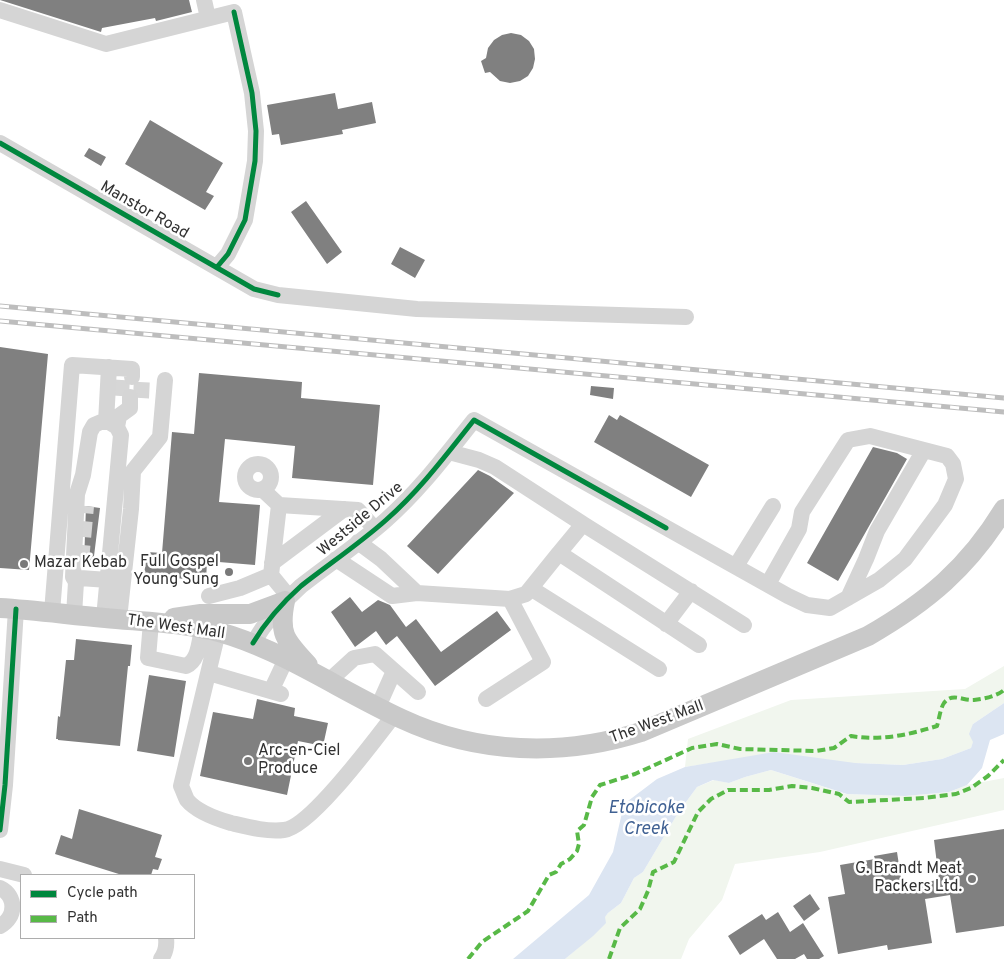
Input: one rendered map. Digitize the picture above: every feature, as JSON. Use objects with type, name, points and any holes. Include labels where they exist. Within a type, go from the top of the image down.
[{"type":"main road","name":"The West Mall","points":[[8,608],[210,630],[253,643],[425,729],[462,740],[504,747],[540,749],[580,747],[641,732],[868,636],[902,617],[939,588],[967,560],[1004,509]]},
{"type":"main road","points":[[149,622],[201,614],[250,614],[287,599]]},
{"type":"main road","points":[[287,599],[282,614],[282,632],[289,644],[323,677]]},
{"type":"street","points":[[204,0],[208,18]]},
{"type":"street","points":[[0,10],[106,44],[208,18],[236,6],[252,93],[256,131],[255,161],[244,220],[228,254],[218,267]]},
{"type":"street","name":"Manstor Road","points":[[0,143],[254,288],[278,295],[417,309],[686,317]]},
{"type":"street","points":[[52,612],[72,365],[127,372],[108,580],[111,619]]},
{"type":"street","points":[[111,619],[131,509],[134,472],[160,437],[165,380]]},
{"type":"street","points":[[108,580],[79,574],[73,577],[77,494],[83,475],[90,432],[94,425],[123,409]]},
{"type":"street","name":"Westside Drive","points":[[253,643],[287,599],[375,529],[412,496],[432,474],[474,420],[736,566]]},
{"type":"street","points":[[768,584],[799,529],[802,512],[848,440],[870,436],[946,456],[953,464],[956,479],[945,505],[905,558],[879,580],[830,608],[807,605],[768,584],[736,566],[773,506]]},
{"type":"street","points":[[848,598],[877,531],[924,450]]},
{"type":"street","points":[[449,452],[496,467],[744,625]]},
{"type":"street","points":[[83,475],[87,495],[86,506]]},
{"type":"street","points":[[263,490],[279,505],[358,510],[375,529]]},
{"type":"street","points":[[279,505],[271,569],[287,599]]},
{"type":"street","points":[[209,596],[240,588],[271,569],[344,509]]},
{"type":"street","points":[[336,559],[392,596],[417,593],[510,599],[526,594],[532,589],[583,524]]},
{"type":"street","points":[[358,542],[381,559],[417,593]]},
{"type":"street","points":[[559,553],[699,645]]},
{"type":"street","points":[[74,615],[79,574]]},
{"type":"street","points":[[532,589],[658,669]]},
{"type":"street","points":[[666,624],[691,592]]},
{"type":"street","points":[[486,699],[542,662],[510,599]]},
{"type":"street","points":[[0,830],[8,608]]},
{"type":"street","points":[[149,622],[148,658],[186,666],[192,663],[210,630]]},
{"type":"street","points":[[210,630],[208,672],[181,786],[187,800],[198,808],[217,819],[251,828],[286,830],[308,817],[361,758],[386,711],[394,671]]},
{"type":"street","points":[[323,677],[354,658],[375,654],[418,692]]},
{"type":"street","points":[[208,672],[276,692],[286,659]]},
{"type":"street","points":[[0,869],[20,874]]},
{"type":"street","points":[[0,888],[8,894],[13,905],[11,917],[0,926]]},
{"type":"street","points":[[161,959],[167,944],[166,939]]},
{"type":"shaded area","points":[[1004,666],[1004,703],[973,724],[973,743],[971,748],[942,759],[903,765],[718,762],[685,767],[688,739],[791,700],[965,689]]},
{"type":"shaded area","points":[[771,770],[846,794],[905,796],[949,792],[967,785],[1004,778],[1004,810],[820,852],[735,864],[722,900],[689,939],[681,959],[565,959],[578,948],[608,913],[621,903],[634,878],[643,872],[678,813],[697,787],[714,780],[729,783]]},
{"type":"water","name":"Etobicoke Creek","points":[[1004,703],[1004,734],[990,740],[982,768],[967,785],[949,792],[905,796],[847,794],[771,770],[729,783],[713,780],[697,787],[678,813],[643,872],[634,878],[621,903],[608,913],[605,917],[606,923],[593,936],[565,959],[513,959],[589,895],[613,852],[624,804],[657,779],[685,767],[774,752],[855,763],[903,765],[942,759],[971,748],[973,742],[969,734],[973,724]]},
{"type":"building","points":[[0,0],[189,0],[192,12],[156,21],[155,18],[102,28],[101,32]]},
{"type":"building","points":[[511,33],[521,35],[529,41],[534,49],[535,59],[533,68],[528,76],[520,81],[510,83],[500,81],[490,72],[485,73],[481,61],[486,58],[488,48],[494,40],[502,35]]},
{"type":"building","points":[[335,93],[338,109],[372,102],[376,123],[342,130],[343,134],[281,145],[279,134],[272,135],[267,105]]},
{"type":"building","points":[[150,120],[223,163],[206,192],[214,196],[205,210],[125,164]]},
{"type":"building","points":[[89,148],[106,157],[101,166],[84,156]]},
{"type":"building","points":[[306,201],[342,252],[327,264],[291,212]]},
{"type":"building","points":[[400,247],[425,260],[415,278],[391,264]]},
{"type":"building","points":[[0,347],[48,354],[29,570],[0,568]]},
{"type":"building","points":[[199,373],[302,382],[301,398],[380,405],[373,485],[292,478],[295,446],[225,439],[219,502],[260,505],[255,565],[207,561],[206,581],[144,575],[147,552],[162,553],[172,432],[194,434]]},
{"type":"building","points":[[591,386],[614,388],[613,399],[590,395]]},
{"type":"building","points":[[609,415],[617,420],[620,415],[709,465],[691,497],[594,442]]},
{"type":"building","points":[[873,447],[897,453],[907,459],[838,581],[807,563]]},
{"type":"building","points":[[478,470],[514,493],[438,574],[407,546]]},
{"type":"building","points":[[86,506],[100,508],[93,564],[84,563]]},
{"type":"building","points":[[350,597],[362,612],[378,600],[390,605],[406,627],[416,619],[441,652],[497,611],[511,630],[435,686],[397,636],[386,645],[376,631],[355,647],[331,612]]},
{"type":"building","points":[[76,639],[132,645],[120,746],[56,739],[66,660],[74,660]]},
{"type":"building","points":[[149,675],[186,681],[174,757],[137,751]]},
{"type":"building","name":"Arc-en-Ciel Produce","points":[[257,699],[295,708],[294,716],[328,723],[323,746],[298,741],[287,795],[200,776],[213,712],[253,719]]},
{"type":"building","points":[[79,809],[162,835],[155,857],[162,859],[158,870],[153,869],[151,874],[119,874],[55,854],[61,835],[72,839]]},
{"type":"building","points":[[1004,829],[1004,926],[956,933],[950,895],[925,899],[932,943],[888,950],[887,945],[838,954],[828,897],[845,894],[840,865],[875,859],[874,856],[897,852],[902,885],[939,880],[934,840]]},
{"type":"building","points":[[810,894],[820,909],[804,921],[793,906]]},
{"type":"building","points":[[778,912],[790,932],[803,923],[824,956],[819,959],[807,959],[804,954],[795,959],[777,959],[764,939],[740,955],[728,936],[762,914],[766,920]]},
{"type":"tunnel","points":[[121,396],[122,376]]},
{"type":"tunnel","points":[[141,398],[142,377]]},
{"type":"tunnel","points":[[81,561],[86,506]]},
{"type":"railway","points":[[0,306],[1004,398]]},
{"type":"railway","points":[[0,321],[1004,412]]},
{"type":"marked path","points":[[468,959],[482,942],[528,911],[549,875],[556,872],[561,864],[570,859],[577,851],[579,844],[577,831],[584,825],[592,797],[600,785],[635,774],[692,748],[717,744],[740,749],[816,751],[834,748],[851,736],[873,738],[916,732],[937,726],[943,705],[951,698],[978,700],[994,696],[1004,690]]},
{"type":"marked path","points":[[609,959],[620,928],[640,909],[648,891],[653,872],[674,862],[698,812],[711,799],[728,790],[769,790],[792,786],[839,794],[849,802],[924,798],[956,794],[971,788],[988,776],[1004,760]]},
{"type":"cycle path","points":[[217,267],[228,254],[245,220],[255,161],[256,131],[252,93],[234,12]]},
{"type":"cycle path","points":[[0,143],[254,289],[278,295]]},
{"type":"cycle path","points":[[253,643],[269,620],[294,592],[386,520],[410,497],[474,420],[666,528]]},
{"type":"cycle path","points":[[0,830],[5,785],[16,609]]},
{"type":"place","name":"Mazar Kebab","points":[[24,564]]},
{"type":"place","name":"Full Gospel Young Sung","points":[[229,572]]},
{"type":"place","name":"Arc-en-Ciel Produce","points":[[248,761]]},
{"type":"place","name":"G. Brandt Meat Packers Ltd.","points":[[972,879]]}]
